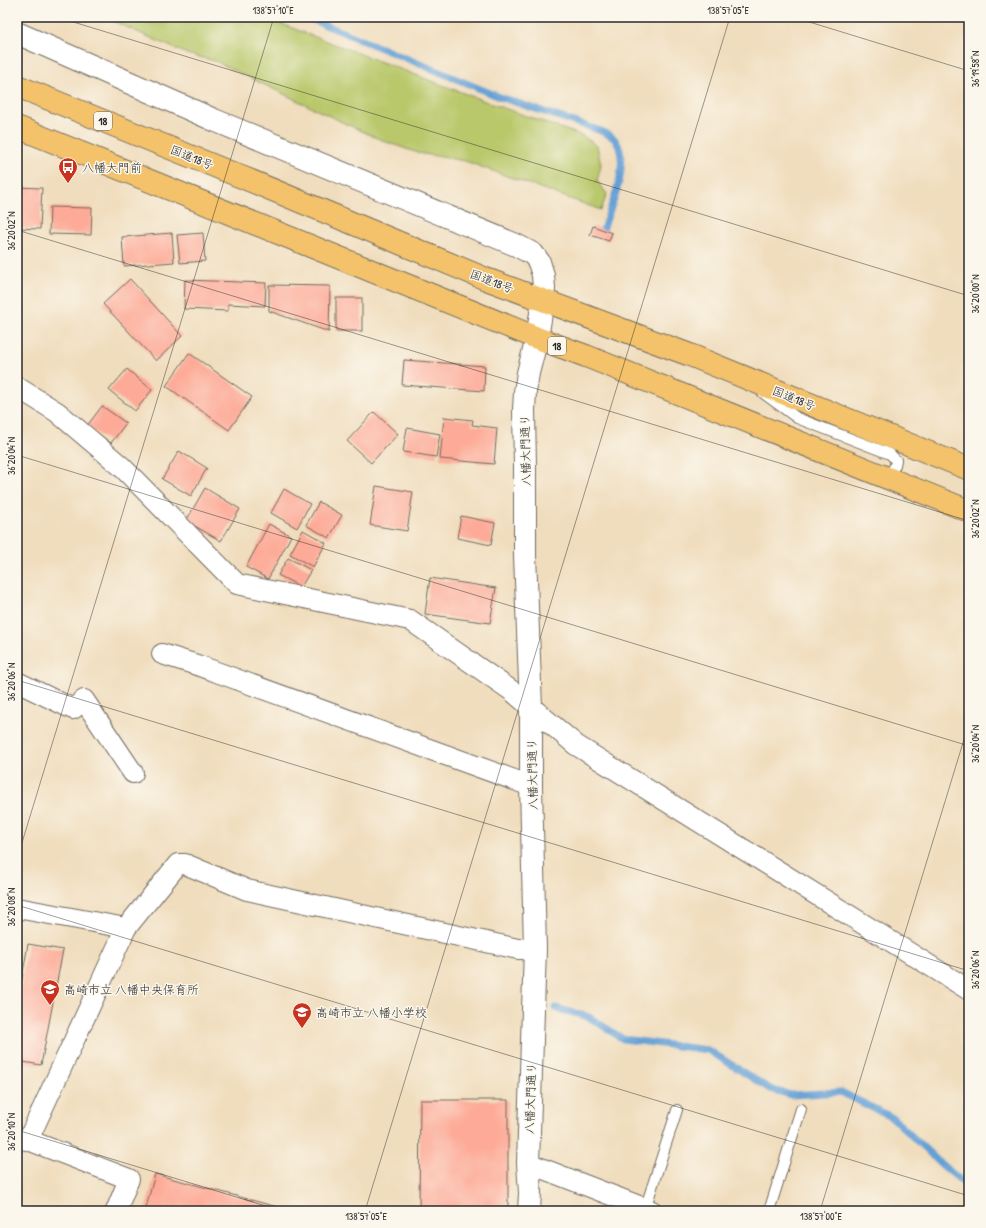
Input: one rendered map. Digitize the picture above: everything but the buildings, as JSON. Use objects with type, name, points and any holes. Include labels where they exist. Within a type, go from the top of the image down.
[{"type":"highway","name":"国道18号","points":[[17,86],[244,178],[486,279],[690,355],[969,469]]},
{"type":"highway","name":"18","points":[[17,127],[969,511]]},
{"type":"street","name":"八幡大門通り","points":[[17,33],[214,120],[516,245],[533,254],[539,262],[543,275],[543,301],[537,338],[528,373],[524,410],[525,554],[531,708],[531,786],[535,949],[528,1163],[530,1193],[529,1211]]},
{"type":"street","points":[[17,387],[57,412],[122,467],[237,584],[410,620],[512,691],[576,745],[969,990]]},
{"type":"street","points":[[162,654],[200,666],[531,786]]},
{"type":"street","points":[[17,682],[73,709],[84,700],[133,773]]},
{"type":"street","points":[[116,1211],[129,1179],[22,1140],[126,928],[178,864],[185,864],[247,890],[518,949],[535,949]]},
{"type":"street","points":[[17,908],[126,928]]},
{"type":"street","points":[[528,1163],[649,1210]]},
{"type":"lane","points":[[735,373],[797,418],[890,454],[896,460],[889,478]]},
{"type":"lane","points":[[769,1211],[801,1109]]},
{"type":"lane","points":[[649,1210],[677,1110]]},
{"type":"green space","points":[[104,17],[263,17],[495,105],[583,136],[597,146],[601,165],[597,181],[607,194],[601,210],[465,161],[418,153],[386,142],[215,61],[187,54]]},
{"type":"waterway","points":[[306,17],[500,97],[601,131],[611,136],[615,139],[620,151],[621,173],[615,197],[603,230]]},
{"type":"waterway","points":[[555,1008],[589,1017],[623,1039],[708,1050],[770,1089],[791,1095],[841,1092],[893,1118],[942,1165],[969,1187]]},
{"type":"place","name":"八幡大門前","points":[[68,184]]},
{"type":"place","name":"高崎市立 八幡中央保育所","points":[[50,1006]]},
{"type":"place","name":"高崎市立 八幡小学校","points":[[302,1029]]}]
